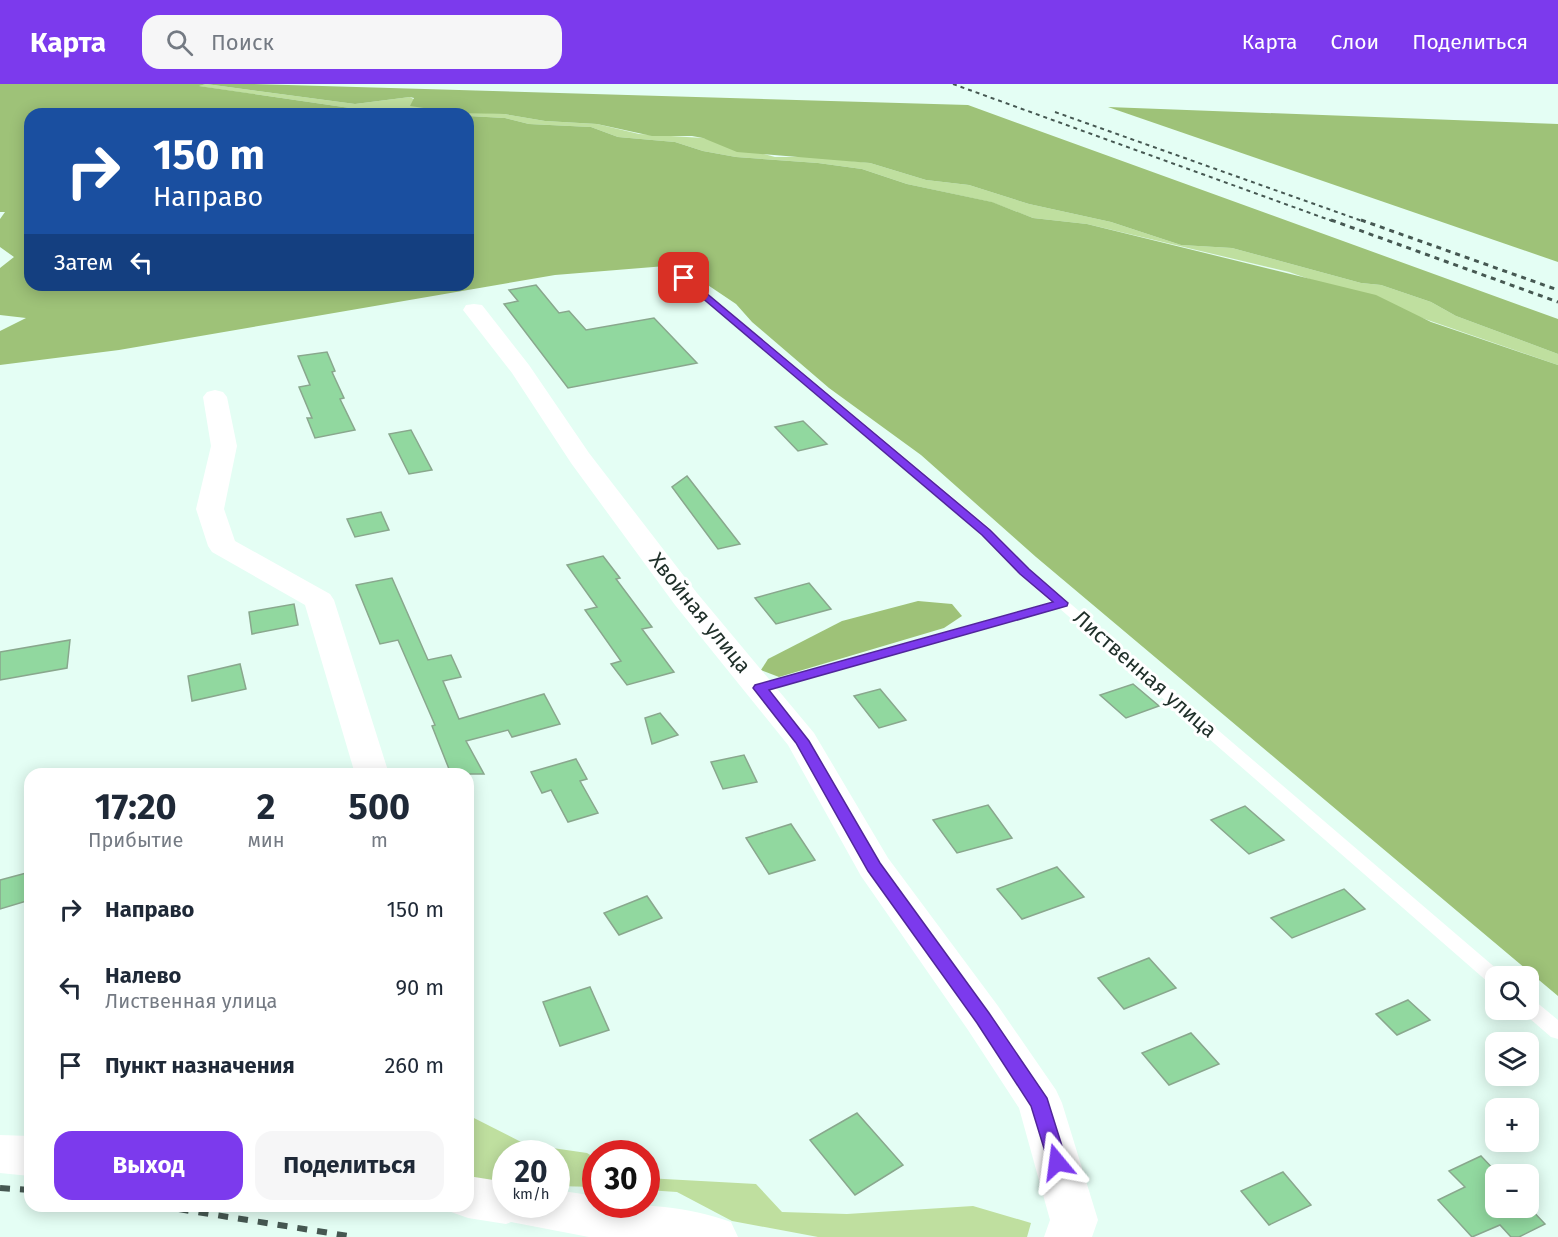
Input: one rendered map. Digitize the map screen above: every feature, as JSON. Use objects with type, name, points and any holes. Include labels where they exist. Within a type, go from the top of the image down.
[{"type":"street","name":"Хвойная улица","points":[[474,310],[521,370],[580,458],[686,599],[802,741],[874,867],[983,1018],[1040,1103],[1074,1220],[1068,1237]]},
{"type":"street","points":[[215,397],[224,446],[210,509],[222,546],[319,600],[370,768]]},
{"type":"street","points":[[0,1154],[24,1156]]},
{"type":"street","points":[[474,1198],[492,1201]]},
{"type":"street","points":[[570,1213],[714,1237]]},
{"type":"lane","name":"Лиственная улица","points":[[684,278],[978,525],[1025,572],[1485,968]]},
{"type":"lane","points":[[760,688],[1062,603]]},
{"type":"lane","points":[[1539,1016],[1558,1032]]},
{"type":"green space","points":[[0,84],[206,84],[199,86],[350,108],[24,108],[24,291],[462,291],[119,350],[0,365],[0,331],[26,318],[0,315],[0,268],[14,257],[0,247],[0,219],[5,212],[0,212]]},
{"type":"green space","points":[[206,84],[355,104],[410,97],[428,108],[350,108],[198,86]]},
{"type":"green space","points":[[206,84],[968,105],[1558,319],[1558,354],[1456,316],[1431,302],[1381,285],[1361,283],[1232,248],[1181,245],[1111,222],[1029,204],[969,185],[926,180],[870,163],[737,152],[703,138],[692,136],[652,136],[597,124],[545,121],[504,114],[474,113],[474,108],[424,108],[410,106],[414,98],[410,97],[355,104]]},
{"type":"green space","points":[[1108,107],[1558,124],[1558,262]]},
{"type":"green space","points":[[474,112],[504,114],[545,121],[597,124],[639,134],[703,138],[775,157],[815,157],[870,163],[926,180],[969,185],[1029,204],[1111,222],[1181,245],[1232,248],[1361,283],[1381,285],[1431,302],[1456,316],[1558,354],[1558,365],[1289,272],[1087,224],[1033,218],[991,202],[907,184],[862,169],[818,163],[736,157],[703,151],[675,142],[618,137],[591,127],[529,124],[505,118],[474,116]]},
{"type":"green space","points":[[474,116],[505,118],[529,124],[591,127],[618,137],[675,142],[703,151],[736,157],[818,163],[862,169],[907,184],[992,202],[1033,218],[1087,224],[1376,295],[1431,322],[1558,365],[1558,996],[1539,980],[1539,966],[1522,966],[1036,557],[921,455],[829,388],[752,322],[736,304],[678,265],[555,275],[474,289]]},
{"type":"green space","points":[[918,601],[952,604],[962,616],[944,628],[779,677],[761,670],[768,659],[842,621]]},
{"type":"green space","points":[[474,1118],[517,1140],[492,1140],[492,1183],[474,1181]]},
{"type":"green space","points":[[570,1151],[582,1152],[582,1187],[570,1186]]},
{"type":"green space","points":[[660,1179],[756,1184],[782,1212],[847,1214],[973,1206],[1031,1223],[1027,1237],[818,1237],[732,1221],[677,1192],[660,1191]]},
{"type":"building","points":[[536,285],[559,313],[569,311],[586,330],[654,318],[697,363],[568,388],[504,304],[518,301],[509,290]]},
{"type":"building","points":[[327,352],[335,371],[332,372],[344,398],[340,399],[355,430],[315,438],[307,418],[312,418],[299,387],[310,385],[298,356]]},
{"type":"building","points":[[803,421],[827,444],[798,451],[775,427]]},
{"type":"building","points":[[411,430],[432,470],[409,474],[389,434]]},
{"type":"building","points":[[687,476],[740,544],[718,549],[672,487]]},
{"type":"building","points":[[381,512],[389,530],[355,537],[347,519]]},
{"type":"building","points":[[603,556],[620,578],[616,579],[652,627],[642,629],[674,672],[627,685],[611,664],[621,661],[585,610],[597,607],[567,565]]},
{"type":"building","points":[[392,578],[428,660],[451,655],[461,677],[443,681],[459,719],[544,694],[560,724],[512,737],[508,730],[466,741],[484,774],[474,774],[474,768],[449,768],[432,726],[435,725],[398,640],[380,644],[356,585]]},
{"type":"building","points":[[809,583],[831,609],[776,624],[755,598]]},
{"type":"building","points":[[294,604],[298,625],[252,634],[249,612]]},
{"type":"building","points":[[70,640],[67,668],[0,680],[0,652]]},
{"type":"building","points":[[240,664],[246,689],[192,701],[188,676]]},
{"type":"building","points":[[1133,684],[1159,706],[1126,718],[1100,695]]},
{"type":"building","points":[[880,689],[906,720],[879,728],[854,696]]},
{"type":"building","points":[[660,713],[678,735],[652,744],[645,718]]},
{"type":"building","points":[[744,755],[757,782],[723,789],[711,762]]},
{"type":"building","points":[[576,759],[587,779],[580,781],[598,813],[568,822],[551,790],[542,793],[531,772]]},
{"type":"building","points":[[988,805],[1012,838],[957,853],[933,820]]},
{"type":"building","points":[[1245,806],[1284,840],[1249,854],[1211,820]]},
{"type":"building","points":[[791,824],[815,860],[769,874],[746,838]]},
{"type":"building","points":[[1057,867],[1084,897],[1022,919],[997,889]]},
{"type":"building","points":[[24,874],[24,902],[0,909],[0,880]]},
{"type":"building","points":[[1344,889],[1365,909],[1292,938],[1271,918]]},
{"type":"building","points":[[647,896],[662,918],[619,935],[604,913]]},
{"type":"building","points":[[1149,958],[1176,988],[1124,1009],[1098,978]]},
{"type":"building","points":[[590,987],[609,1030],[560,1046],[543,1002]]},
{"type":"building","points":[[1408,1000],[1430,1020],[1397,1035],[1376,1014]]},
{"type":"building","points":[[1191,1033],[1219,1064],[1169,1085],[1142,1053]]},
{"type":"building","points":[[857,1113],[903,1165],[855,1195],[810,1140]]},
{"type":"building","points":[[1481,1156],[1489,1164],[1485,1164],[1485,1218],[1539,1218],[1545,1224],[1519,1237],[1511,1237],[1500,1225],[1472,1237],[1438,1200],[1465,1187],[1449,1171]]},
{"type":"building","points":[[1283,1172],[1311,1205],[1269,1225],[1241,1191]]},
{"type":"railway","points":[[953,84],[1335,222]]},
{"type":"railway","points":[[1055,112],[1365,222]]},
{"type":"railway","points":[[1331,220],[1558,302]]},
{"type":"railway","points":[[1361,220],[1558,290]]},
{"type":"railway","points":[[0,1188],[24,1190]]},
{"type":"railway","points":[[197,1212],[355,1237]]},
{"type":"route","points":[[684,278],[986,532],[1025,572],[1062,603],[760,688],[802,741],[874,867],[983,1018],[1040,1103],[1057,1162]]}]
